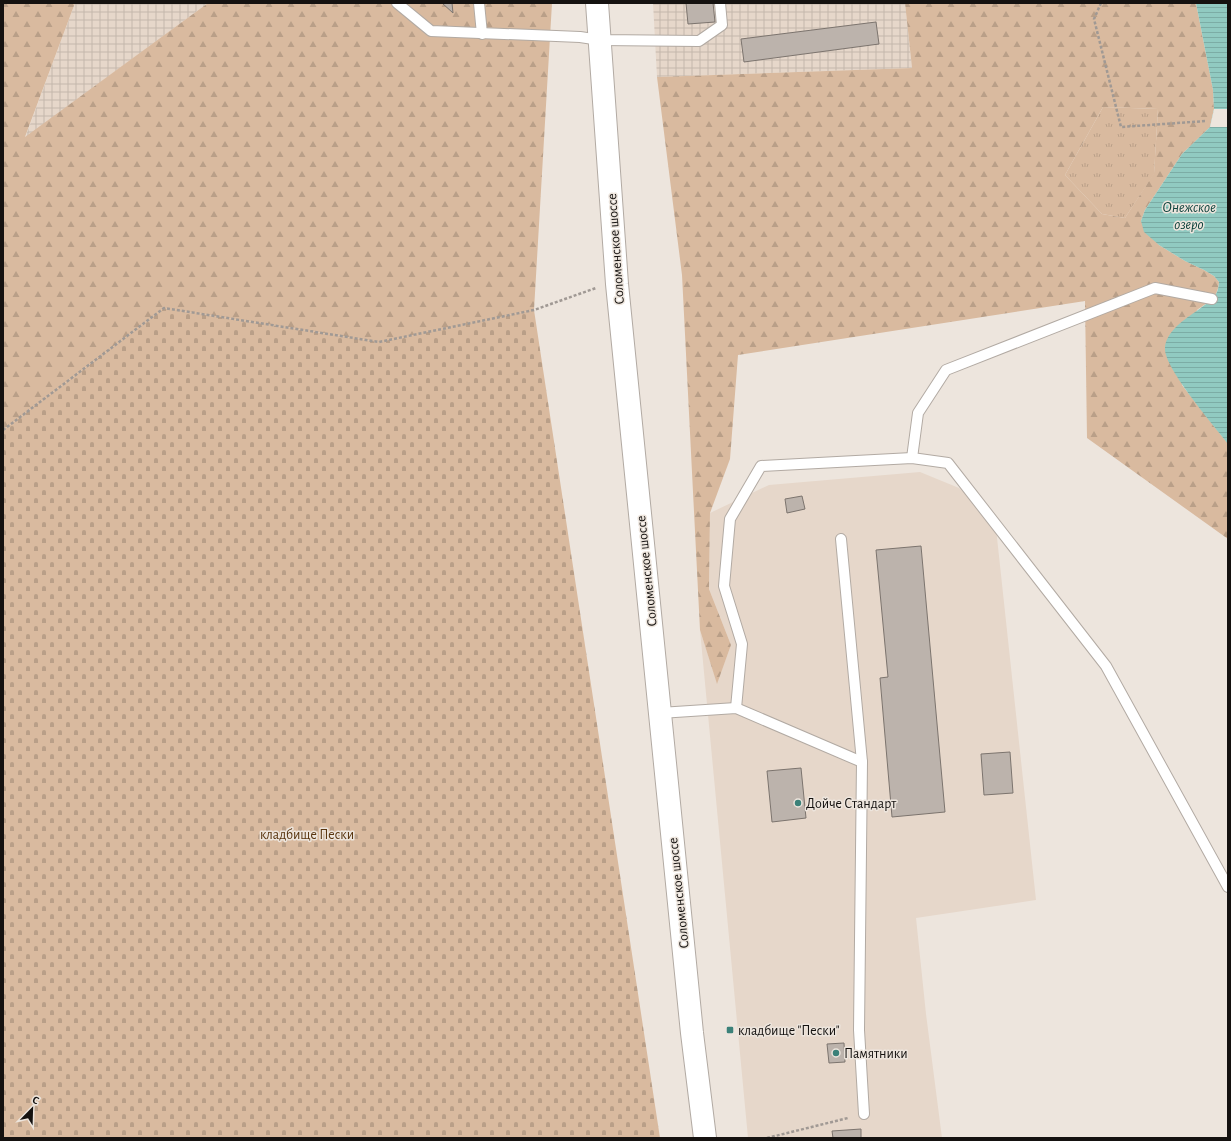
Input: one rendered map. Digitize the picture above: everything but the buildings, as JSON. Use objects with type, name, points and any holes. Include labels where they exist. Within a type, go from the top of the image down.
[{"type":"main road","name":"Соломенское шоссе","points":[[597,3],[617,284],[692,1033],[705,1138]]},
{"type":"lane","points":[[397,3],[431,31],[580,37],[600,40],[699,41],[722,25],[720,3]]},
{"type":"lane","points":[[479,3],[482,34]]},
{"type":"lane","points":[[912,458],[918,413],[946,370],[1155,288],[1212,299]]},
{"type":"lane","points":[[736,708],[742,644],[724,586],[730,519],[762,466],[912,458],[948,463],[1106,666],[1228,887]]},
{"type":"lane","points":[[840,539],[862,762],[859,1030],[864,1114]]},
{"type":"lane","points":[[660,712],[736,708],[862,762]]},
{"type":"path","points":[[1101,3],[1094,19],[1120,127],[1206,122]]},
{"type":"path","points":[[3,430],[164,308],[379,342],[534,310],[607,284],[617,284]]},
{"type":"path","points":[[767,1138],[864,1114]]},
{"type":"shaded area","points":[[75,3],[208,3],[25,138]]},
{"type":"shaded area","points":[[653,3],[905,3],[912,68],[657,77]]},
{"type":"shaded area","points":[[920,472],[959,488],[995,519],[1036,900],[916,918],[926,1014],[942,1138],[748,1138],[700,630],[717,683],[731,645],[709,589],[710,513],[769,485]]},
{"type":"green space","points":[[3,3],[75,3],[25,137],[208,3],[552,3],[534,310],[379,342],[164,308],[3,430]]},
{"type":"green space","points":[[905,3],[1196,3],[1213,90],[1214,109],[1210,127],[1182,154],[1145,210],[1141,221],[1159,245],[1214,276],[1219,282],[1217,292],[1214,296],[1209,302],[1197,310],[1182,385],[1228,444],[1228,539],[1087,438],[1085,301],[738,355],[730,459],[710,513],[709,589],[731,645],[717,684],[700,630],[682,275],[657,77],[912,68]],"holes":[[[1103,107],[1158,109],[1154,173],[1125,218],[1102,214],[1065,175]]]},
{"type":"green space","points":[[1103,107],[1158,109],[1154,174],[1125,218],[1102,214],[1065,175]]},
{"type":"green space","name":"кладбище Пески","points":[[164,308],[379,342],[534,310],[660,1138],[3,1138],[3,430]]},
{"type":"water","name":"Онежское озеро","points":[[1196,3],[1228,3],[1228,444],[1191,397],[1172,369],[1165,348],[1166,342],[1172,331],[1215,296],[1219,282],[1214,276],[1159,245],[1144,232],[1141,221],[1145,210],[1182,154],[1210,127],[1214,109],[1213,90]]},
{"type":"pier","points":[[1214,109],[1228,109],[1228,127],[1210,127]]},
{"type":"place","name":"Дойче Стандарт","points":[[798,803]]},
{"type":"place","name":"кладбище \"Пески\"","points":[[730,1030]]},
{"type":"place","name":"Памятники","points":[[836,1053]]}]
